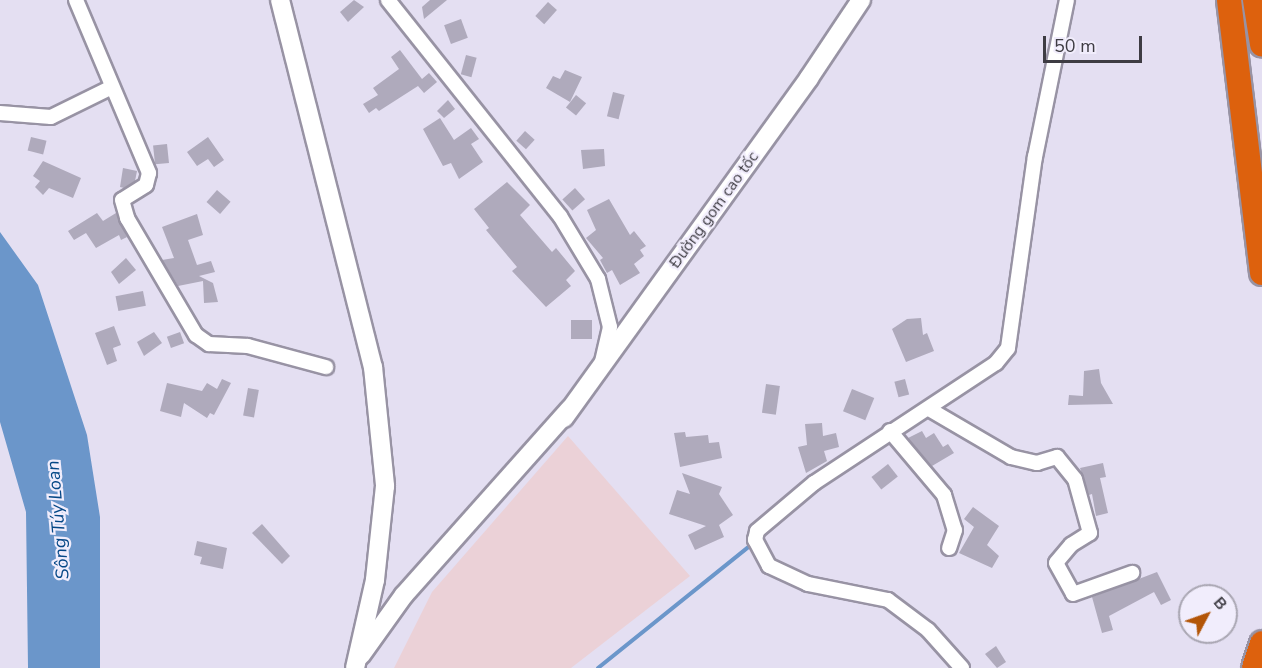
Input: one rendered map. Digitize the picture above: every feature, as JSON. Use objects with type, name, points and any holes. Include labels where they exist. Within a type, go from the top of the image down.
[{"type":"highway","points":[[1229,0],[1262,273]]},
{"type":"highway","points":[[1255,0],[1262,44]]},
{"type":"highway","points":[[1254,668],[1262,643]]},
{"type":"main road","points":[[280,0],[373,367],[385,486],[375,580],[354,666]]},
{"type":"main road","name":"Đường gom cao tốc","points":[[564,418],[802,88],[861,0]]},
{"type":"main road","points":[[354,666],[404,595],[564,418],[601,364]]},
{"type":"street","points":[[76,0],[150,179],[122,200],[127,218],[196,335],[209,344],[248,346],[326,367]]},
{"type":"street","points":[[388,0],[560,216],[598,279],[610,327],[601,364]]},
{"type":"street","points":[[962,668],[928,630],[888,600],[808,584],[769,566],[755,540],[757,531],[814,483],[996,363],[1008,348],[1035,157],[1066,0]]},
{"type":"street","points":[[0,113],[51,117],[112,87]]},
{"type":"street","points":[[929,409],[1011,458],[1037,463],[1057,457],[1075,479],[1090,533],[1071,545],[1056,563],[1073,594],[1132,573]]},
{"type":"street","points":[[890,431],[944,495],[955,530],[949,548]]},
{"type":"shaded area","points":[[568,436],[690,576],[571,668],[394,668],[432,592]]},
{"type":"water","name":"Sông Túy Loan","points":[[0,232],[38,285],[87,435],[100,517],[100,668],[28,668],[26,512],[0,422]]},
{"type":"building","points":[[354,0],[364,7],[348,22],[340,12]]},
{"type":"building","points":[[430,0],[447,0],[424,19],[422,7]]},
{"type":"building","points":[[548,2],[557,10],[544,24],[535,16]]},
{"type":"building","points":[[461,19],[468,38],[451,44],[444,25]]},
{"type":"building","points":[[400,50],[422,79],[429,73],[437,82],[424,93],[418,86],[379,111],[376,108],[369,113],[363,104],[378,95],[373,88],[399,69],[391,57]]},
{"type":"building","points":[[466,55],[477,58],[471,77],[461,74]]},
{"type":"building","points":[[565,70],[582,77],[570,102],[546,88],[553,76],[560,79]]},
{"type":"building","points":[[613,92],[625,95],[619,119],[607,116]]},
{"type":"building","points":[[576,95],[586,103],[576,116],[566,107]]},
{"type":"building","points":[[448,100],[455,109],[444,118],[437,111]]},
{"type":"building","points":[[440,118],[454,140],[471,128],[479,139],[471,144],[483,162],[459,179],[451,163],[443,166],[423,129]]},
{"type":"building","points":[[525,131],[535,140],[526,149],[516,141]]},
{"type":"building","points":[[31,137],[47,141],[43,154],[28,151]]},
{"type":"building","points":[[208,137],[224,160],[214,167],[208,159],[197,166],[187,152]]},
{"type":"building","points":[[167,144],[169,163],[155,164],[153,145]]},
{"type":"building","points":[[604,149],[605,166],[583,169],[581,150]]},
{"type":"building","points":[[43,161],[81,178],[73,198],[49,188],[43,195],[35,187],[40,181],[33,176]]},
{"type":"building","points":[[123,168],[137,171],[135,181],[124,188],[120,187]]},
{"type":"building","points":[[507,182],[530,205],[520,215],[552,252],[556,248],[575,271],[566,280],[571,286],[546,307],[512,271],[517,267],[486,230],[489,228],[474,209]]},
{"type":"building","points":[[575,188],[585,199],[572,211],[562,199]]},
{"type":"building","points":[[217,190],[231,202],[220,214],[207,202]]},
{"type":"building","points":[[609,199],[630,235],[634,231],[646,246],[640,250],[644,256],[634,264],[640,273],[620,285],[612,270],[607,273],[600,260],[603,258],[586,238],[596,230],[587,210]]},
{"type":"building","points":[[97,213],[103,221],[116,213],[127,237],[121,240],[119,235],[96,248],[86,233],[74,240],[68,231]]},
{"type":"building","points":[[197,214],[203,235],[188,240],[197,265],[211,261],[215,272],[199,276],[213,283],[218,302],[204,303],[203,281],[178,286],[162,260],[174,258],[162,227]]},
{"type":"building","points":[[126,258],[136,270],[119,284],[111,272]]},
{"type":"building","points":[[143,291],[146,306],[118,311],[116,296]]},
{"type":"building","points":[[921,318],[923,335],[927,333],[934,351],[906,362],[892,329],[907,319]]},
{"type":"building","points":[[571,320],[592,320],[592,339],[571,339]]},
{"type":"building","points":[[114,326],[121,345],[113,348],[117,361],[107,365],[95,333]]},
{"type":"building","points":[[154,332],[162,343],[144,356],[137,342]]},
{"type":"building","points":[[180,332],[184,343],[171,348],[167,337]]},
{"type":"building","points":[[1099,369],[1101,383],[1113,404],[1068,405],[1069,395],[1083,396],[1084,371]]},
{"type":"building","points":[[222,379],[231,383],[214,415],[210,413],[207,418],[184,403],[181,417],[160,411],[167,383],[202,391],[207,383],[217,389]]},
{"type":"building","points":[[905,379],[909,394],[899,397],[894,382]]},
{"type":"building","points":[[766,384],[780,386],[776,415],[762,413]]},
{"type":"building","points":[[248,388],[259,390],[254,417],[243,416]]},
{"type":"building","points":[[852,389],[874,398],[865,420],[843,411]]},
{"type":"building","points":[[822,423],[823,436],[836,433],[839,447],[824,451],[827,461],[806,473],[798,447],[807,445],[805,424]]},
{"type":"building","points":[[922,431],[926,438],[934,433],[943,447],[948,444],[954,453],[932,466],[908,438]]},
{"type":"building","points":[[685,432],[686,437],[708,435],[709,443],[719,442],[722,458],[680,467],[674,433]]},
{"type":"building","points":[[1103,463],[1106,477],[1100,478],[1108,513],[1096,516],[1092,494],[1089,495],[1080,468]]},
{"type":"building","points":[[888,464],[898,477],[881,490],[871,477]]},
{"type":"building","points":[[682,473],[722,487],[719,494],[733,515],[719,525],[724,537],[695,550],[688,535],[706,526],[669,514],[677,490],[690,494]]},
{"type":"building","points":[[973,507],[999,526],[987,545],[999,556],[992,568],[959,553],[974,527],[964,519]]},
{"type":"building","points":[[262,524],[290,556],[282,564],[252,533]]},
{"type":"building","points":[[197,541],[227,548],[223,569],[200,564],[202,557],[194,555]]},
{"type":"building","points":[[1157,572],[1171,600],[1161,605],[1154,592],[1109,616],[1113,630],[1102,633],[1092,597]]},
{"type":"building","points":[[996,646],[1006,662],[997,668],[985,654]]},
{"type":"waterway","points":[[598,668],[752,544]]}]
